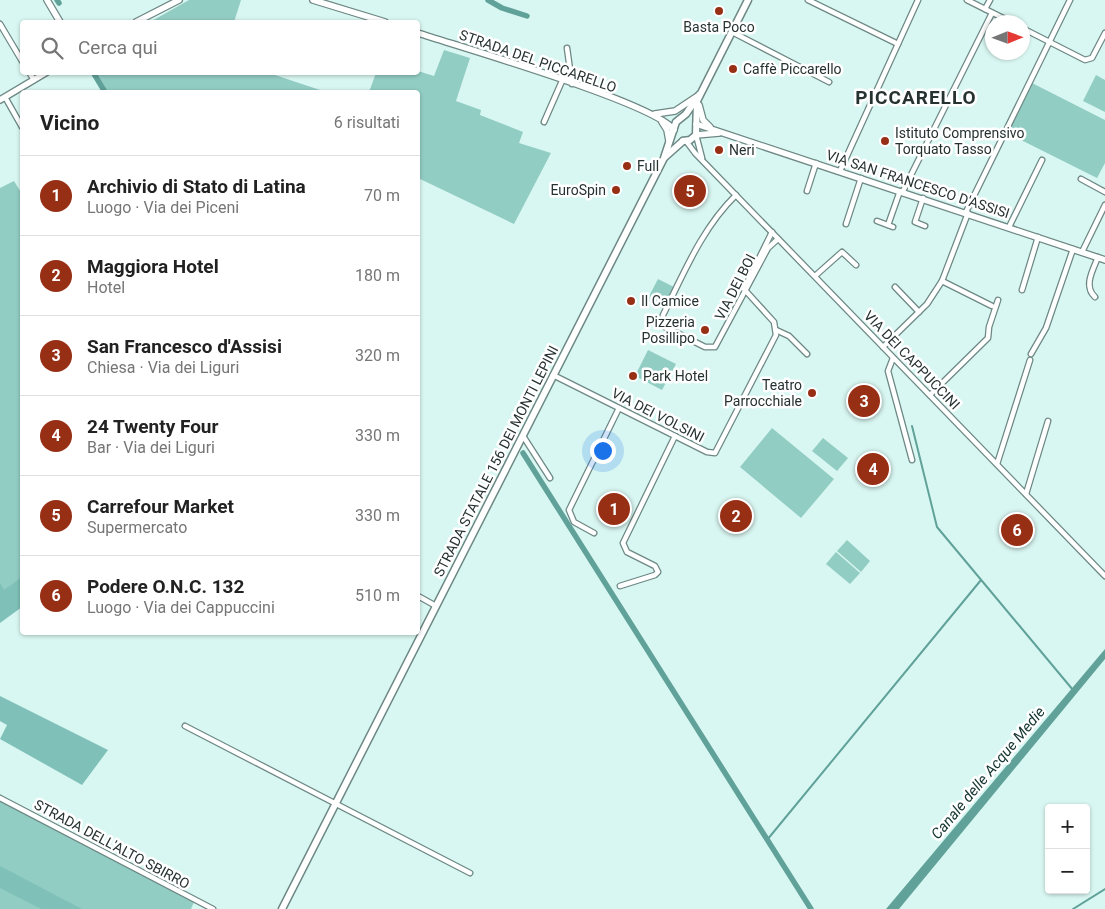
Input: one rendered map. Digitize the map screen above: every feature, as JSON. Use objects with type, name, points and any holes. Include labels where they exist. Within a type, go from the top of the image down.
[{"type":"main road","points":[[696,135],[696,104],[699,95],[748,0]]},
{"type":"main road","name":"STRADA STATALE 156 DEI MONTI LEPINI","points":[[282,909],[334,803],[664,158],[676,122],[699,95]]},
{"type":"main road","points":[[680,118],[690,118],[696,124]]},
{"type":"main road","points":[[674,130],[676,136],[685,141]]},
{"type":"main road","name":"STRADA STATALE 156 DEI MONTI LEPINI","points":[[664,158],[685,141],[696,135]]},
{"type":"street","points":[[47,0],[59,20]]},
{"type":"street","points":[[140,20],[180,0]]},
{"type":"street","points":[[313,0],[378,20]]},
{"type":"street","points":[[808,0],[898,44]]},
{"type":"street","points":[[840,171],[918,0]]},
{"type":"street","points":[[967,0],[996,15]]},
{"type":"street","points":[[985,10],[990,0]]},
{"type":"street","points":[[883,348],[919,312],[942,281],[967,213],[1070,0]]},
{"type":"street","points":[[877,221],[891,226],[902,191],[992,13]]},
{"type":"street","points":[[0,24],[20,58]]},
{"type":"street","points":[[732,32],[829,82]]},
{"type":"street","points":[[1030,32],[1085,60],[1089,60],[1105,33]]},
{"type":"street","name":"STRADA DEL PICCARELLO","points":[[420,34],[572,84],[651,114],[680,118]]},
{"type":"street","points":[[567,48],[572,84]]},
{"type":"street","points":[[31,75],[34,80]]},
{"type":"street","points":[[20,124],[3,98],[43,75]]},
{"type":"street","points":[[544,122],[562,81]]},
{"type":"street","points":[[668,147],[667,130],[661,116],[679,110],[699,95],[702,117],[714,130]]},
{"type":"street","name":"STRADA DEL PICCARELLO","points":[[661,116],[674,130]]},
{"type":"street","name":"VIA SAN FRANCESCO D'ASSISI","points":[[696,124],[1105,260]]},
{"type":"street","name":"VIA SAN FRANCESCO D'ASSISI","points":[[696,135],[724,133]]},
{"type":"street","name":"VIA DEI CAPPUCCINI","points":[[696,135],[703,159]]},
{"type":"street","name":"VIA DEI CAPPUCCINI","points":[[685,141],[1105,576]]},
{"type":"street","points":[[1009,227],[1042,160]]},
{"type":"street","points":[[807,191],[816,163]]},
{"type":"street","points":[[846,224],[861,178]]},
{"type":"street","points":[[1080,179],[1105,192]]},
{"type":"street","name":"VIA DEI BOI","points":[[736,194],[710,225],[662,318],[662,324],[705,347],[714,348],[719,343],[772,232]]},
{"type":"street","points":[[923,198],[915,222],[926,226]]},
{"type":"street","points":[[1082,252],[1105,205]]},
{"type":"street","points":[[1022,290],[1038,237]]},
{"type":"street","name":"VIA DEI BOI","points":[[745,289],[769,246],[778,238]]},
{"type":"street","points":[[1031,354],[1046,328],[1073,249]]},
{"type":"street","points":[[815,276],[842,252],[856,264]]},
{"type":"street","points":[[1095,298],[1088,286],[1098,257]]},
{"type":"street","points":[[942,281],[992,306]]},
{"type":"street","points":[[894,287],[919,312]]},
{"type":"street","points":[[745,289],[774,322],[776,330],[789,336],[807,354]]},
{"type":"street","points":[[930,395],[988,338],[988,332],[998,300]]},
{"type":"street","name":"VIA DEI VOLSINI","points":[[553,375],[707,452],[715,453],[772,344],[776,330]]},
{"type":"street","points":[[893,358],[888,371],[912,460]]},
{"type":"street","points":[[997,464],[1030,360]]},
{"type":"street","points":[[594,533],[574,522],[569,510],[619,408]]},
{"type":"street","points":[[1026,494],[1048,421]]},
{"type":"street","points":[[523,436],[550,478]]},
{"type":"street","points":[[620,586],[655,575],[658,572],[657,567],[626,552],[623,543],[675,436]]},
{"type":"street","points":[[420,597],[436,606]]},
{"type":"street","points":[[185,726],[470,873]]},
{"type":"street","name":"STRADA DELL'ALTO SBIRRO","points":[[0,798],[213,909]]},
{"type":"shaded area","points":[[189,0],[241,0],[235,20],[154,20]]},
{"type":"shaded area","points":[[444,50],[470,58],[456,101],[481,110],[480,115],[523,132],[519,143],[551,153],[514,224],[420,179],[420,90],[370,90],[375,75],[420,75],[420,72],[434,76]]},
{"type":"shaded area","points":[[98,75],[275,75],[320,90],[107,90]]},
{"type":"shaded area","points":[[1096,75],[1105,80],[1105,112],[1083,101]]},
{"type":"shaded area","points":[[1030,82],[1105,120],[1105,163],[1097,178],[1005,132]]},
{"type":"shaded area","points":[[14,181],[20,191],[20,583],[0,593],[0,188]]},
{"type":"shaded area","points":[[658,279],[674,287],[663,309],[647,300]]},
{"type":"shaded area","points":[[648,350],[676,364],[662,390],[635,376]]},
{"type":"shaded area","points":[[772,428],[834,479],[801,518],[740,467]]},
{"type":"shaded area","points":[[823,438],[848,458],[837,471],[812,451]]},
{"type":"shaded area","points":[[847,540],[870,561],[861,572],[837,551]]},
{"type":"shaded area","points":[[836,552],[860,573],[850,584],[826,564]]},
{"type":"shaded area","points":[[20,578],[20,608],[0,623],[0,583],[4,590]]},
{"type":"shaded area","points":[[1105,649],[1105,659],[899,909],[886,909]]},
{"type":"shaded area","points":[[0,696],[108,750],[82,785],[0,739],[7,725],[0,721]]},
{"type":"shaded area","points":[[0,800],[194,902],[191,909],[0,909]]},
{"type":"shaded area","points":[[0,866],[82,909],[41,909],[0,888]]},
{"type":"waterway","points":[[488,0],[502,8],[527,16]]},
{"type":"waterway","points":[[95,75],[104,90]]},
{"type":"waterway","points":[[912,426],[937,527],[1073,690]]},
{"type":"waterway","points":[[523,453],[811,909]]},
{"type":"waterway","points":[[767,840],[981,580]]},
{"type":"waterway","points":[[1073,909],[1105,889]]},
{"type":"place","name":"Basta Poco","points":[[719,11]]},
{"type":"place","name":"Caffè Piccarello","points":[[733,69]]},
{"type":"place","name":"Istituto Comprensivo Torquato Tasso","points":[[885,141]]},
{"type":"place","name":"Neri","points":[[719,150]]},
{"type":"place","name":"Full","points":[[627,166]]},
{"type":"place","name":"EuroSpin","points":[[616,190]]},
{"type":"place","name":"Carrefour Market","points":[[690,191]]},
{"type":"place","name":"Il Camice","points":[[631,301]]},
{"type":"place","name":"Pizzeria Posillipo","points":[[705,330]]},
{"type":"place","name":"Park Hotel","points":[[633,376]]},
{"type":"place","name":"Teatro Parrocchiale","points":[[812,393]]},
{"type":"place","name":"San Francesco d'Assisi","points":[[864,401]]},
{"type":"place","name":"24 Twenty Four","points":[[873,469]]},
{"type":"place","name":"Archivio di Stato di Latina","points":[[614,509]]},
{"type":"place","name":"Maggiora Hotel","points":[[736,516]]},
{"type":"place","name":"Podere O.N.C. 132","points":[[1017,530]]},
{"type":"district","name":"PICCARELLO","points":[[916,97]]},
{"type":"water label","name":"Canale delle Acque Medie","points":[[988,773]]}]
